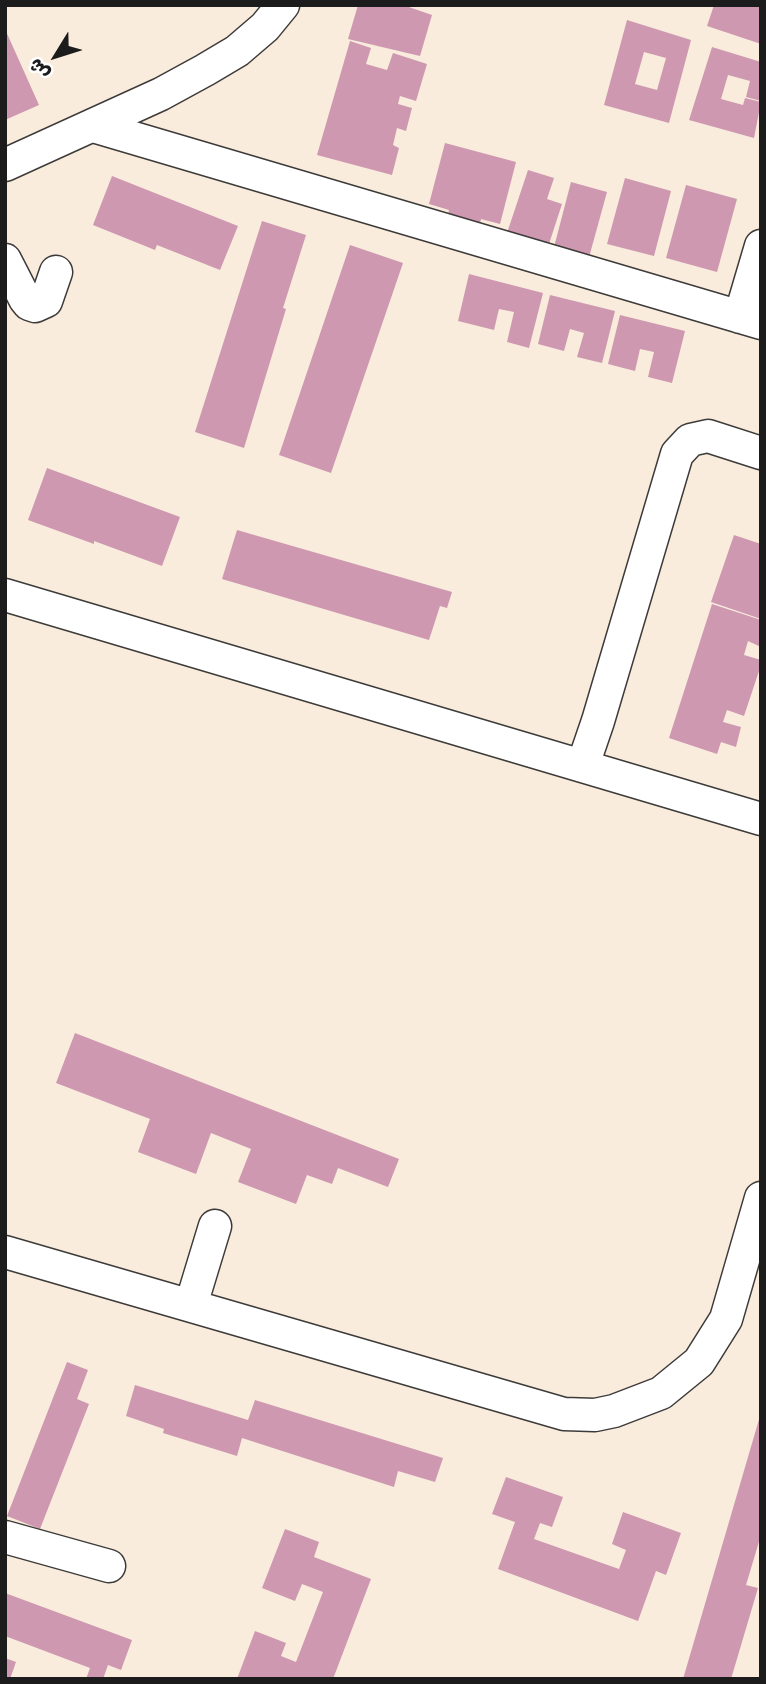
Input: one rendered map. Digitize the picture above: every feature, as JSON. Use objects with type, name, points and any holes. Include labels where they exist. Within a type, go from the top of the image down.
[{"type":"street","points":[[5,165],[161,94],[237,51],[265,27],[283,5]]},
{"type":"street","points":[[93,126],[750,320],[761,246]]},
{"type":"street","points":[[5,260],[25,299],[35,306],[46,301],[56,272]]},
{"type":"street","points":[[583,765],[677,454],[690,440],[708,436],[761,453]]},
{"type":"street","points":[[5,595],[761,819]]},
{"type":"street","points":[[5,1252],[565,1414],[595,1415],[614,1411],[661,1393],[699,1362],[726,1320],[761,1198]]},
{"type":"street","points":[[191,1306],[215,1226]]},
{"type":"street","points":[[5,1537],[109,1566]]},
{"type":"building","points":[[358,5],[403,5],[432,15],[420,56],[348,39]]},
{"type":"building","points":[[714,5],[761,5],[761,44],[707,26]]},
{"type":"building","points":[[627,20],[691,40],[669,123],[604,105]],"holes":[[[644,52],[666,58],[657,90],[635,84]]]},
{"type":"building","points":[[5,29],[39,105],[5,120]]},
{"type":"building","points":[[350,41],[371,48],[366,64],[387,70],[393,53],[427,64],[416,101],[400,96],[398,104],[412,108],[406,131],[397,128],[393,145],[399,148],[392,175],[317,155]]},
{"type":"building","points":[[712,47],[761,62],[761,101],[746,97],[750,81],[728,75],[721,99],[743,105],[745,98],[761,102],[754,138],[689,120]]},
{"type":"building","points":[[445,143],[516,162],[500,224],[481,219],[479,228],[447,219],[449,210],[429,204]]},
{"type":"building","points":[[528,170],[554,178],[547,199],[562,204],[548,247],[507,233]]},
{"type":"building","points":[[112,176],[238,226],[220,270],[157,245],[155,250],[93,225]]},
{"type":"building","points":[[625,178],[671,191],[654,256],[607,244]]},
{"type":"building","points":[[571,182],[607,192],[588,261],[553,251]]},
{"type":"building","points":[[686,185],[737,199],[717,272],[666,258]]},
{"type":"building","points":[[262,221],[306,235],[244,448],[195,432]]},
{"type":"building","points":[[350,245],[403,263],[331,473],[279,455]]},
{"type":"building","points":[[469,274],[543,293],[529,348],[507,342],[514,312],[499,309],[494,330],[458,321]]},
{"type":"building","points":[[550,295],[615,311],[602,363],[577,357],[584,333],[570,329],[564,351],[538,344]]},
{"type":"building","points":[[620,315],[685,331],[672,383],[648,377],[654,352],[640,349],[635,371],[608,364]]},
{"type":"building","points":[[47,468],[180,517],[162,566],[28,520]]},
{"type":"building","points":[[237,530],[452,592],[447,608],[440,606],[429,640],[222,579]]},
{"type":"building","points":[[734,535],[761,544],[761,619],[711,602]]},
{"type":"building","points":[[712,604],[761,620],[761,647],[748,641],[744,655],[761,660],[761,665],[744,716],[727,710],[723,722],[741,727],[736,747],[721,742],[717,754],[669,738]]},
{"type":"building","points":[[75,1033],[399,1159],[388,1187],[338,1168],[332,1184],[307,1175],[296,1204],[238,1182],[251,1149],[211,1133],[196,1174],[138,1152],[150,1119],[56,1083]]},
{"type":"building","points":[[67,1362],[88,1370],[77,1399],[89,1404],[40,1529],[7,1516]]},
{"type":"building","points":[[135,1385],[248,1420],[255,1400],[443,1458],[435,1482],[398,1471],[394,1487],[242,1438],[237,1456],[163,1433],[164,1429],[126,1416]]},
{"type":"building","points":[[760,1416],[761,1535],[746,1585],[758,1588],[731,1679],[683,1679]]},
{"type":"building","points":[[506,1477],[563,1497],[552,1527],[540,1523],[534,1539],[619,1569],[626,1550],[612,1544],[623,1512],[681,1533],[666,1575],[656,1571],[638,1621],[498,1569],[515,1522],[492,1514]]},
{"type":"building","points":[[285,1529],[319,1542],[314,1557],[371,1579],[333,1679],[237,1679],[255,1631],[286,1643],[281,1656],[296,1662],[323,1592],[302,1584],[295,1601],[262,1588]]},
{"type":"building","points":[[5,1593],[132,1640],[121,1670],[108,1665],[103,1679],[86,1679],[90,1668],[5,1636]]},
{"type":"building","points":[[5,1658],[16,1662],[10,1679],[5,1679]]}]
